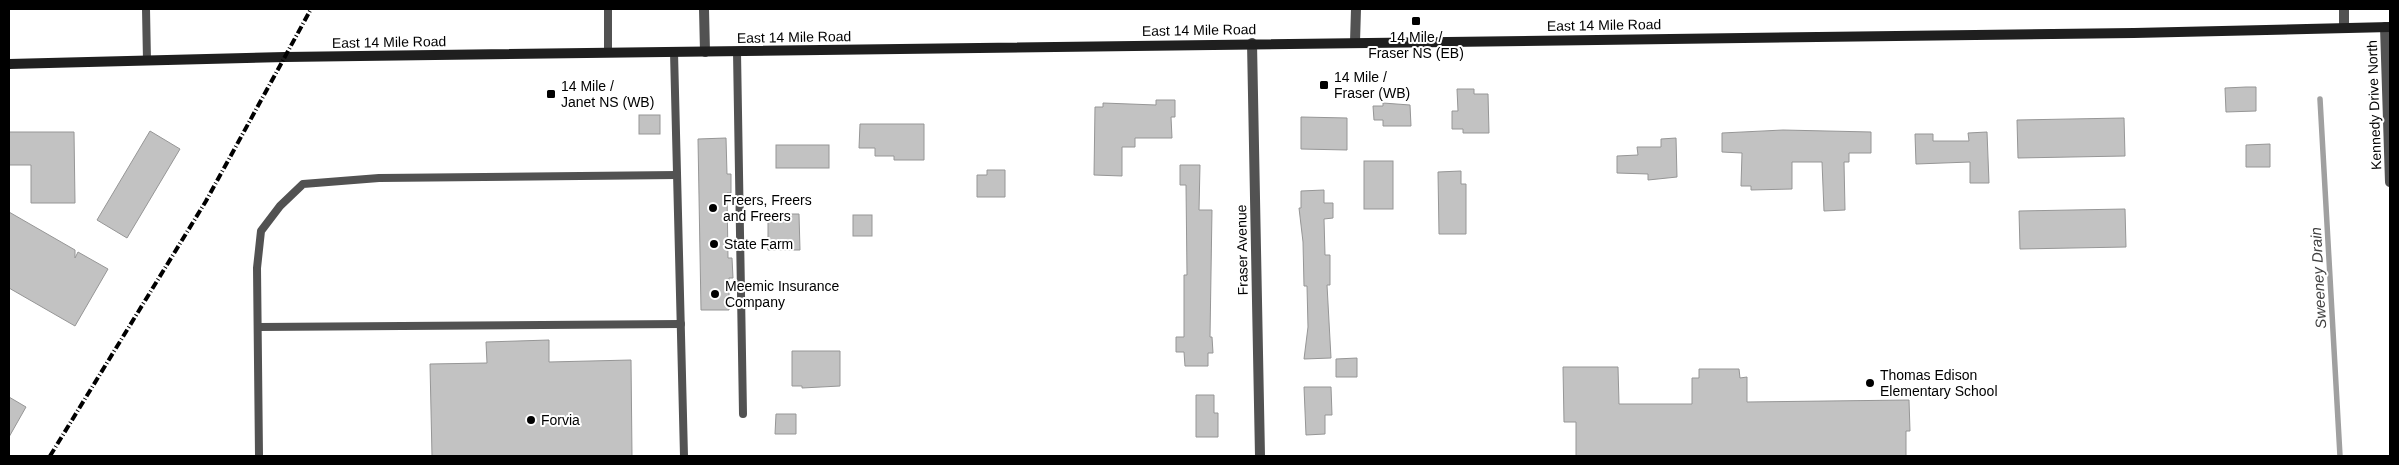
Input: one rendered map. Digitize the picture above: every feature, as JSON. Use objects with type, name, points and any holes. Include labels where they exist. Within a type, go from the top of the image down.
[{"type":"main road","name":"East 14 Mile Road","points":[[9,64],[608,53],[2387,27]]},
{"type":"street","points":[[704,9],[705,52]]},
{"type":"street","points":[[1355,42],[1356,9]]},
{"type":"street","points":[[2344,9],[2344,28]]},
{"type":"street","name":"Kennedy Drive North","points":[[2387,27],[2390,182]]},
{"type":"street","name":"Fraser Avenue","points":[[1252,43],[1260,456]]},
{"type":"lane","points":[[146,9],[147,61]]},
{"type":"lane","points":[[608,9],[608,53]]},
{"type":"lane","points":[[674,52],[684,456]]},
{"type":"lane","points":[[737,52],[743,414]]},
{"type":"lane","points":[[258,456],[257,268],[262,231],[280,206],[303,184],[379,178],[677,175]]},
{"type":"lane","points":[[258,327],[681,324]]},
{"type":"building","points":[[2256,87],[2256,111],[2226,112],[2225,88]]},
{"type":"building","points":[[1457,89],[1474,89],[1474,94],[1488,94],[1489,133],[1463,133],[1463,129],[1452,129],[1452,111],[1458,111]]},
{"type":"building","points":[[1156,100],[1175,100],[1175,117],[1171,117],[1172,138],[1135,138],[1135,147],[1122,147],[1122,176],[1094,175],[1095,107],[1103,107],[1103,103],[1156,105]]},
{"type":"building","points":[[1383,103],[1410,105],[1411,126],[1383,126],[1383,120],[1374,120],[1373,106],[1383,106]]},
{"type":"building","points":[[639,115],[660,115],[660,134],[639,134]]},
{"type":"building","points":[[1301,117],[1347,118],[1347,150],[1301,149]]},
{"type":"building","points":[[2124,118],[2125,156],[2018,158],[2017,120]]},
{"type":"building","points":[[860,124],[924,124],[924,160],[894,160],[894,156],[875,156],[875,148],[859,148]]},
{"type":"building","points":[[1783,130],[1871,132],[1871,153],[1849,153],[1849,162],[1844,162],[1845,210],[1824,211],[1822,162],[1792,162],[1792,189],[1751,190],[1751,186],[1741,186],[1742,153],[1722,152],[1722,133]]},
{"type":"building","points":[[150,131],[180,149],[127,238],[97,220]]},
{"type":"building","points":[[9,132],[74,132],[75,203],[31,203],[31,165],[9,165]]},
{"type":"building","points":[[1987,132],[1989,183],[1970,183],[1970,162],[1916,164],[1915,134],[1933,134],[1933,141],[1969,141],[1968,133]]},
{"type":"building","points":[[726,138],[727,174],[731,174],[731,193],[727,193],[728,258],[732,258],[733,278],[729,278],[729,310],[701,310],[698,139]]},
{"type":"building","points":[[1676,138],[1677,177],[1648,180],[1648,174],[1617,173],[1617,156],[1638,155],[1637,147],[1661,147],[1661,139]]},
{"type":"building","points":[[2270,144],[2270,167],[2246,167],[2246,145]]},
{"type":"building","points":[[776,145],[829,145],[829,168],[776,168]]},
{"type":"building","points":[[1364,161],[1393,161],[1393,209],[1364,209]]},
{"type":"building","points":[[1180,165],[1200,165],[1199,210],[1212,210],[1210,337],[1212,337],[1213,353],[1208,353],[1208,366],[1185,366],[1184,352],[1176,352],[1176,337],[1184,337],[1184,275],[1187,275],[1186,185],[1180,185]]},
{"type":"building","points":[[987,170],[1005,170],[1005,197],[977,197],[977,175],[987,175]]},
{"type":"building","points":[[1461,171],[1461,184],[1466,184],[1466,234],[1439,234],[1438,172]]},
{"type":"building","points":[[1324,190],[1324,203],[1333,203],[1333,218],[1324,219],[1325,255],[1330,255],[1330,285],[1327,285],[1331,358],[1304,359],[1308,327],[1307,286],[1304,286],[1303,242],[1299,208],[1301,208],[1301,191]]},
{"type":"building","points":[[2125,209],[2126,247],[2020,249],[2019,211]]},
{"type":"building","points":[[9,212],[75,250],[75,258],[78,252],[108,269],[75,326],[9,288]]},
{"type":"building","points":[[768,214],[799,214],[800,250],[768,250]]},
{"type":"building","points":[[853,215],[872,215],[872,236],[853,236]]},
{"type":"building","name":"Forvia","points":[[549,340],[549,362],[631,360],[632,456],[432,456],[430,364],[487,363],[486,342]]},
{"type":"building","points":[[792,351],[840,351],[840,386],[802,388],[802,386],[792,386]]},
{"type":"building","points":[[1357,358],[1357,377],[1336,377],[1336,359]]},
{"type":"building","name":"Thomas Edison Elementary School","points":[[1563,367],[1618,367],[1619,404],[1692,404],[1692,378],[1699,378],[1699,369],[1739,369],[1740,378],[1747,377],[1747,402],[1909,400],[1910,431],[1906,431],[1906,456],[1576,456],[1576,422],[1564,422]]},
{"type":"building","points":[[1304,387],[1331,387],[1332,415],[1325,415],[1325,434],[1306,435]]},
{"type":"building","points":[[1196,395],[1214,395],[1214,413],[1218,413],[1218,437],[1196,437]]},
{"type":"building","points":[[9,397],[26,407],[9,437]]},
{"type":"building","points":[[776,414],[796,414],[796,434],[775,434]]},
{"type":"waterway","name":"Sweeney Drain","points":[[2320,99],[2340,456]]},
{"type":"railway","points":[[50,456],[206,201],[311,9]]},
{"type":"place","name":"14 Mile / Fraser NS (EB)","points":[[1416,21]]},
{"type":"place","name":"14 Mile / Fraser (WB)","points":[[1324,85]]},
{"type":"place","name":"14 Mile / Janet NS (WB)","points":[[551,94]]},
{"type":"place","name":"Freers, Freers and Freers","points":[[713,208]]},
{"type":"place","name":"State Farm","points":[[714,244]]},
{"type":"place","name":"Meemic Insurance Company","points":[[715,294]]},
{"type":"place","name":"Thomas Edison Elementary School","points":[[1870,383]]},
{"type":"place","name":"Forvia","points":[[531,420]]}]
